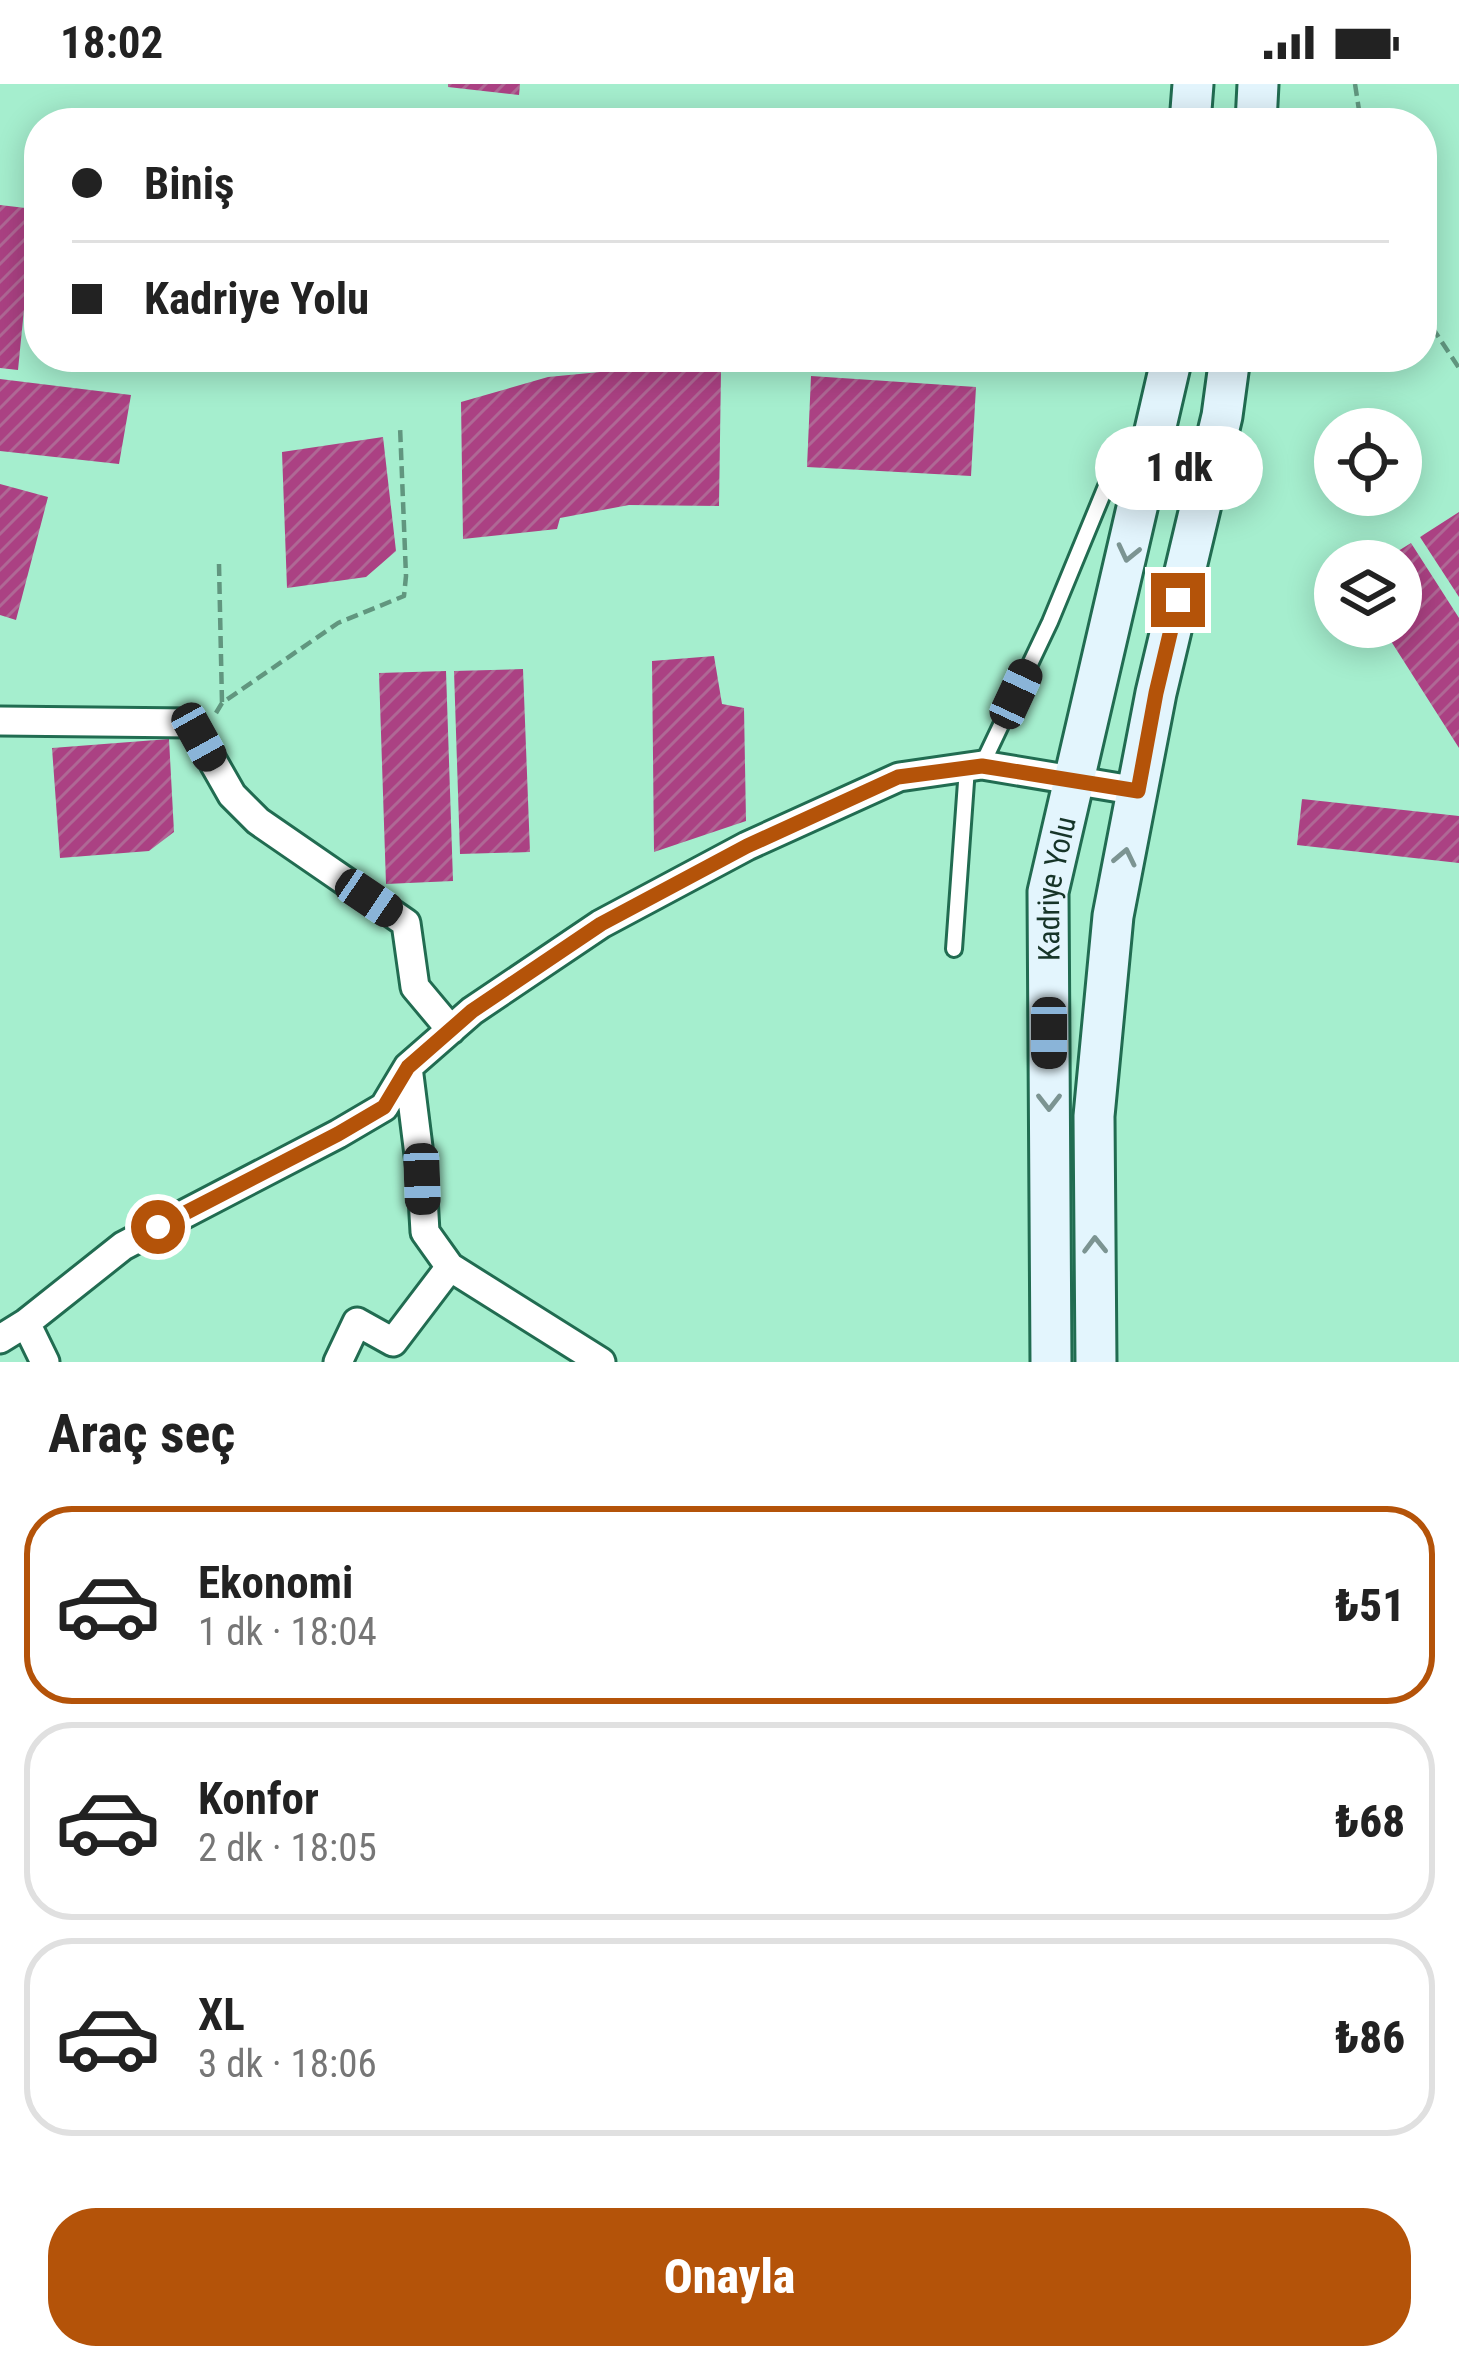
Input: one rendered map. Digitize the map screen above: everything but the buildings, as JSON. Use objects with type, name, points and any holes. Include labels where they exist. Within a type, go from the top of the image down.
[{"type":"main road","name":"Kadriye Yolu","points":[[1051,1362],[1048,892],[1169,372]]},
{"type":"main road","name":"Kadriye Yolu","points":[[1096,1362],[1094,1116],[1113,916],[1156,693],[1222,416],[1228,372]]},
{"type":"street","points":[[0,721],[191,723],[232,795],[258,821],[406,923],[415,987],[451,1030]]},
{"type":"street","points":[[0,1340],[122,1246],[384,1107],[408,1067],[472,1011],[601,924],[747,846],[898,777],[974,767],[1138,791]]},
{"type":"street","points":[[408,1067],[424,1232],[450,1268],[601,1362]]},
{"type":"street","points":[[338,1362],[357,1322],[393,1342],[450,1268]]},
{"type":"street","points":[[26,1323],[45,1362]]},
{"type":"lane","points":[[954,950],[974,767],[1050,622],[1108,479],[1155,434]]},
{"type":"path","points":[[1437,335],[1459,368]]},
{"type":"path","points":[[199,737],[222,704],[338,623],[404,596],[400,426]]},
{"type":"path","points":[[220,564],[222,704]]},
{"type":"route","points":[[158,1227],[384,1107],[408,1067],[472,1011],[601,924],[747,846],[898,777],[982,766],[1138,791],[1178,600]]}]
